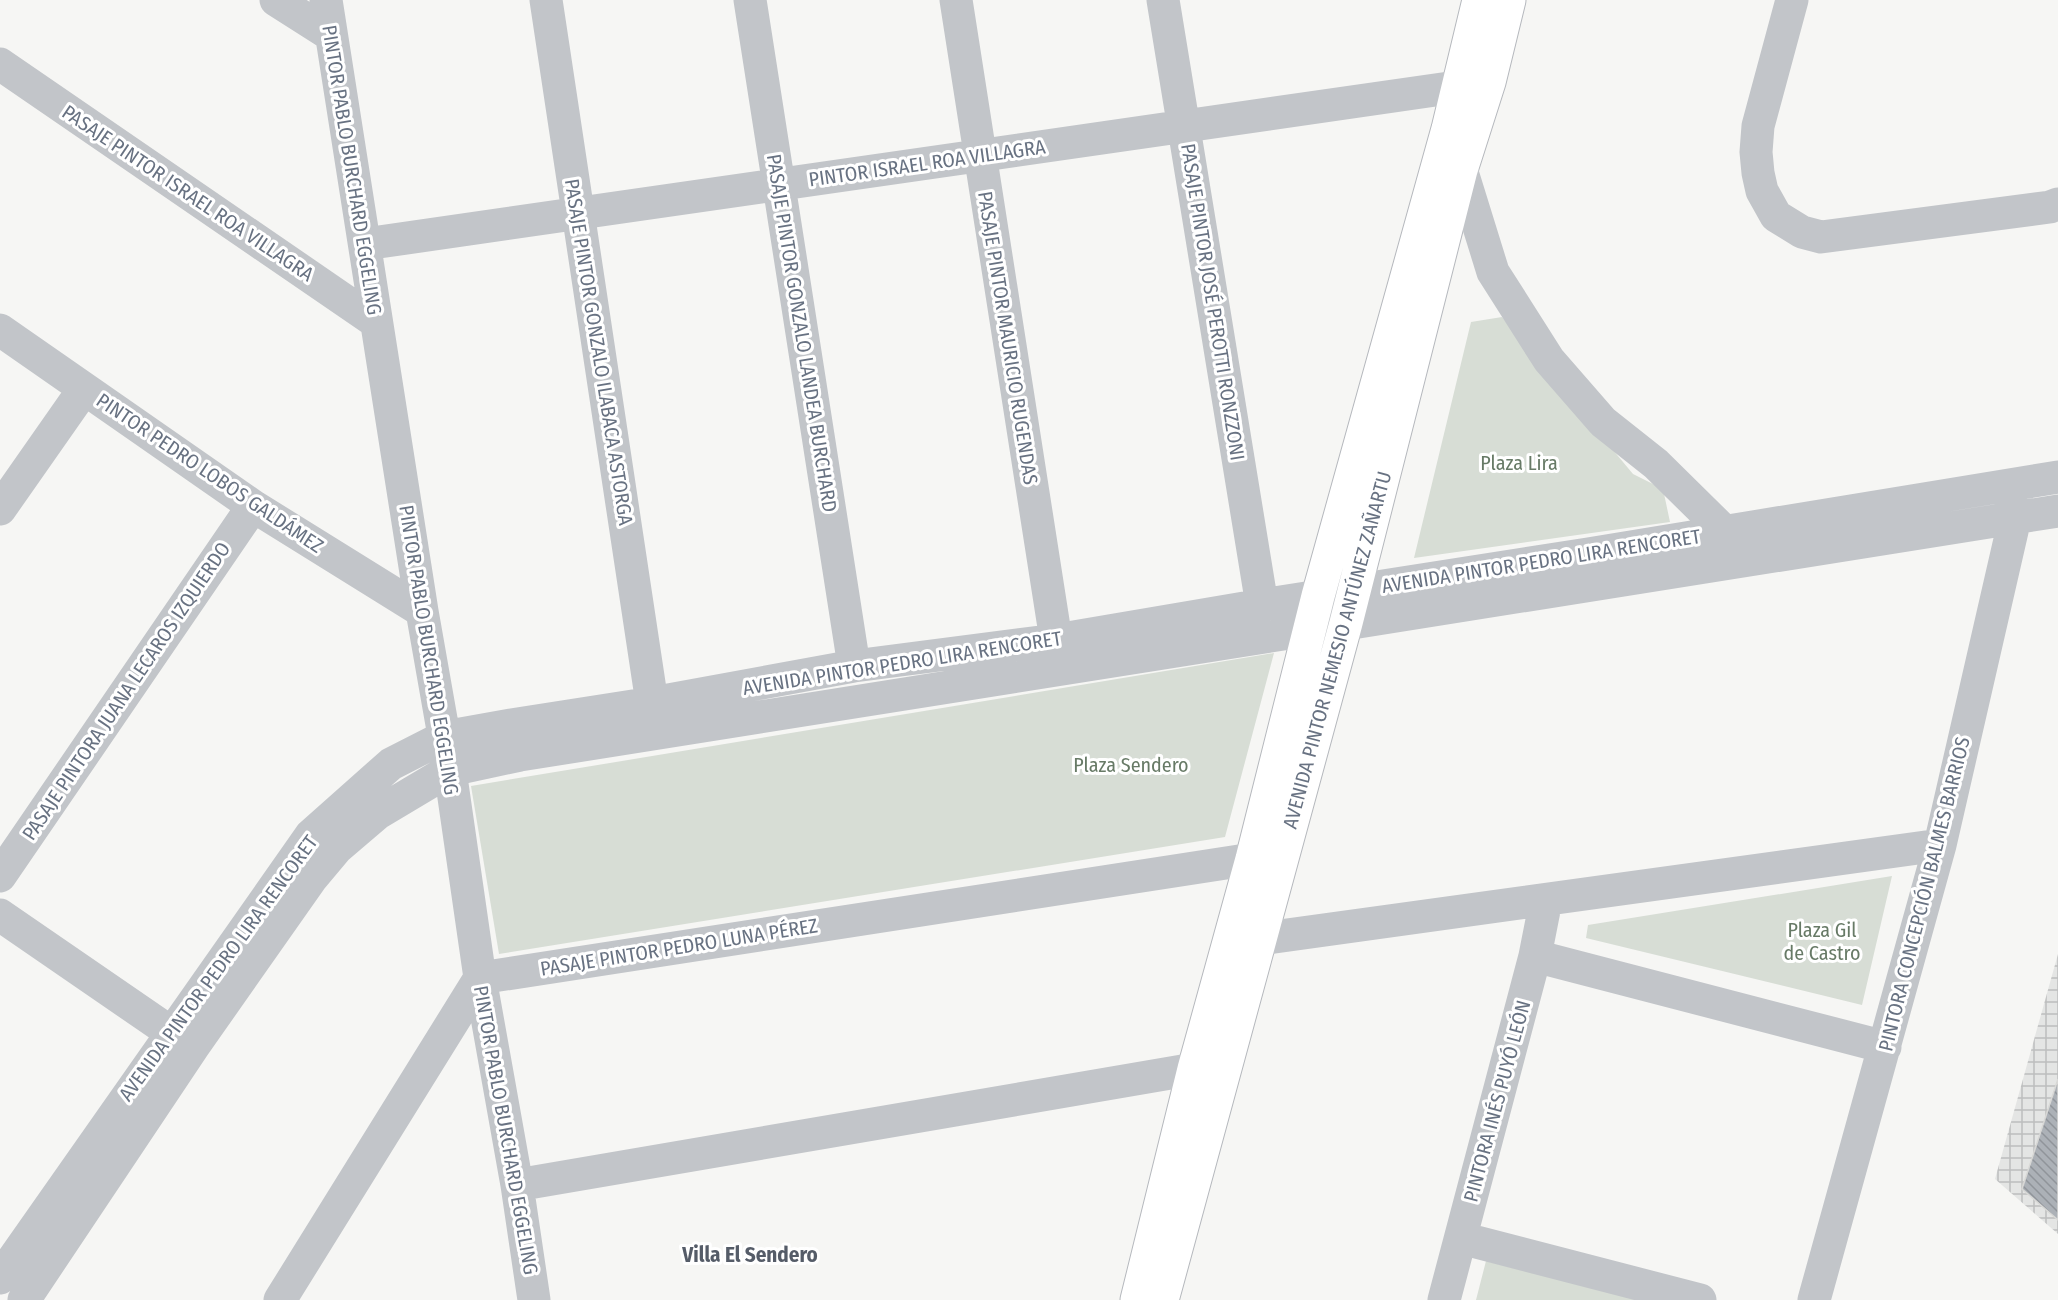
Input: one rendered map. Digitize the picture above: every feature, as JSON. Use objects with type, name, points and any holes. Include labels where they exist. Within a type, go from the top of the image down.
[{"type":"street","points":[[276,0],[331,36]]},
{"type":"street","name":"PINTOR PABLO BURCHARD EGGELING","points":[[326,0],[422,611],[450,770],[480,978],[517,1185],[534,1300]]},
{"type":"street","name":"PASAJE PINTOR GONZALO ILABACA ASTORGA","points":[[546,0],[652,703]]},
{"type":"street","name":"PASAJE PINTOR GONZALO LANDEA BURCHARD","points":[[750,0],[854,666]]},
{"type":"street","name":"PASAJE PINTOR MAURICIO RUGENDAS","points":[[956,0],[1056,640]]},
{"type":"street","name":"PASAJE PINTOR JOSÉ PEROTTI RONZZONI","points":[[1163,0],[1262,605]]},
{"type":"street","name":"AVENIDA PINTOR NEMESIO ANTÚNEZ ZAÑARTU","points":[[1144,1298],[1227,1064],[1346,623],[1422,329],[1461,170],[1474,85],[1479,0]]},
{"type":"street","name":"AVENIDA PINTOR NEMESIO ANTÚNEZ ZAÑARTU","points":[[1144,1298],[1194,1069],[1252,859],[1318,596],[1448,129],[1474,85],[1509,0]]},
{"type":"street","points":[[1792,0],[1758,126],[1758,173],[1762,191],[1776,216],[1802,232],[1821,237],[2050,207],[2058,204]]},
{"type":"street","name":"PASAJE PINTOR ISRAEL ROA VILLAGRA","points":[[0,64],[376,322]]},
{"type":"street","name":"PINTOR ISRAEL ROA VILLAGRA","points":[[365,244],[1474,85]]},
{"type":"street","points":[[1448,129],[1492,272],[1549,360],[1604,422],[1656,464],[1725,532]]},
{"type":"street","name":"PINTOR PEDRO LOBOS GALDÁMEZ","points":[[0,330],[253,506],[422,611]]},
{"type":"street","points":[[0,509],[84,389]]},
{"type":"street","name":"AVENIDA PINTOR PEDRO LIRA RENCORET","points":[[24,1300],[182,1039],[311,835],[391,764],[444,737],[652,703],[854,666],[1056,640],[2058,477]]},
{"type":"street","name":"PINTORA CONCEPCIÓN BALMES BARRIOS","points":[[1814,1300],[1940,845],[2015,518],[2008,484]]},
{"type":"street","name":"PASAJE PINTORA JUANA LECAROS IZQUIERDO","points":[[0,876],[253,506]]},
{"type":"street","name":"AVENIDA PINTOR PEDRO LIRA RENCORET","points":[[0,1278],[182,1039],[310,879],[337,849],[378,813],[450,770],[531,753],[2058,511]]},
{"type":"street","points":[[1259,939],[1940,845]]},
{"type":"street","name":"PASAJE PINTOR PEDRO LUNA PÉREZ","points":[[480,978],[1252,859]]},
{"type":"street","name":"PINTORA INÉS PUYÓ LEÓN","points":[[1444,1300],[1535,956],[1546,900]]},
{"type":"street","points":[[0,915],[182,1039]]},
{"type":"street","points":[[1535,956],[1885,1047]]},
{"type":"street","points":[[280,1300],[480,978]]},
{"type":"street","points":[[517,1185],[1194,1069]]},
{"type":"street","points":[[1461,1238],[1700,1300]]},
{"type":"shaded area","points":[[2058,954],[2058,1234],[1995,1179]]},
{"type":"green space","name":"Plaza Lira","points":[[1502,317],[1633,474],[1663,489],[1670,522],[1414,558],[1471,322]]},
{"type":"green space","name":"Plaza Sendero","points":[[1274,653],[1225,837],[499,954],[471,786]]},
{"type":"green space","name":"Plaza Gil de Castro","points":[[1892,876],[1862,1005],[1586,938],[1588,925]]},
{"type":"green space","points":[[1486,1261],[1638,1300],[1476,1300]]},
{"type":"building","points":[[2058,1079],[2058,1220],[2022,1189]]},
{"type":"district","name":"Villa El Sendero","points":[[750,1255]]}]
